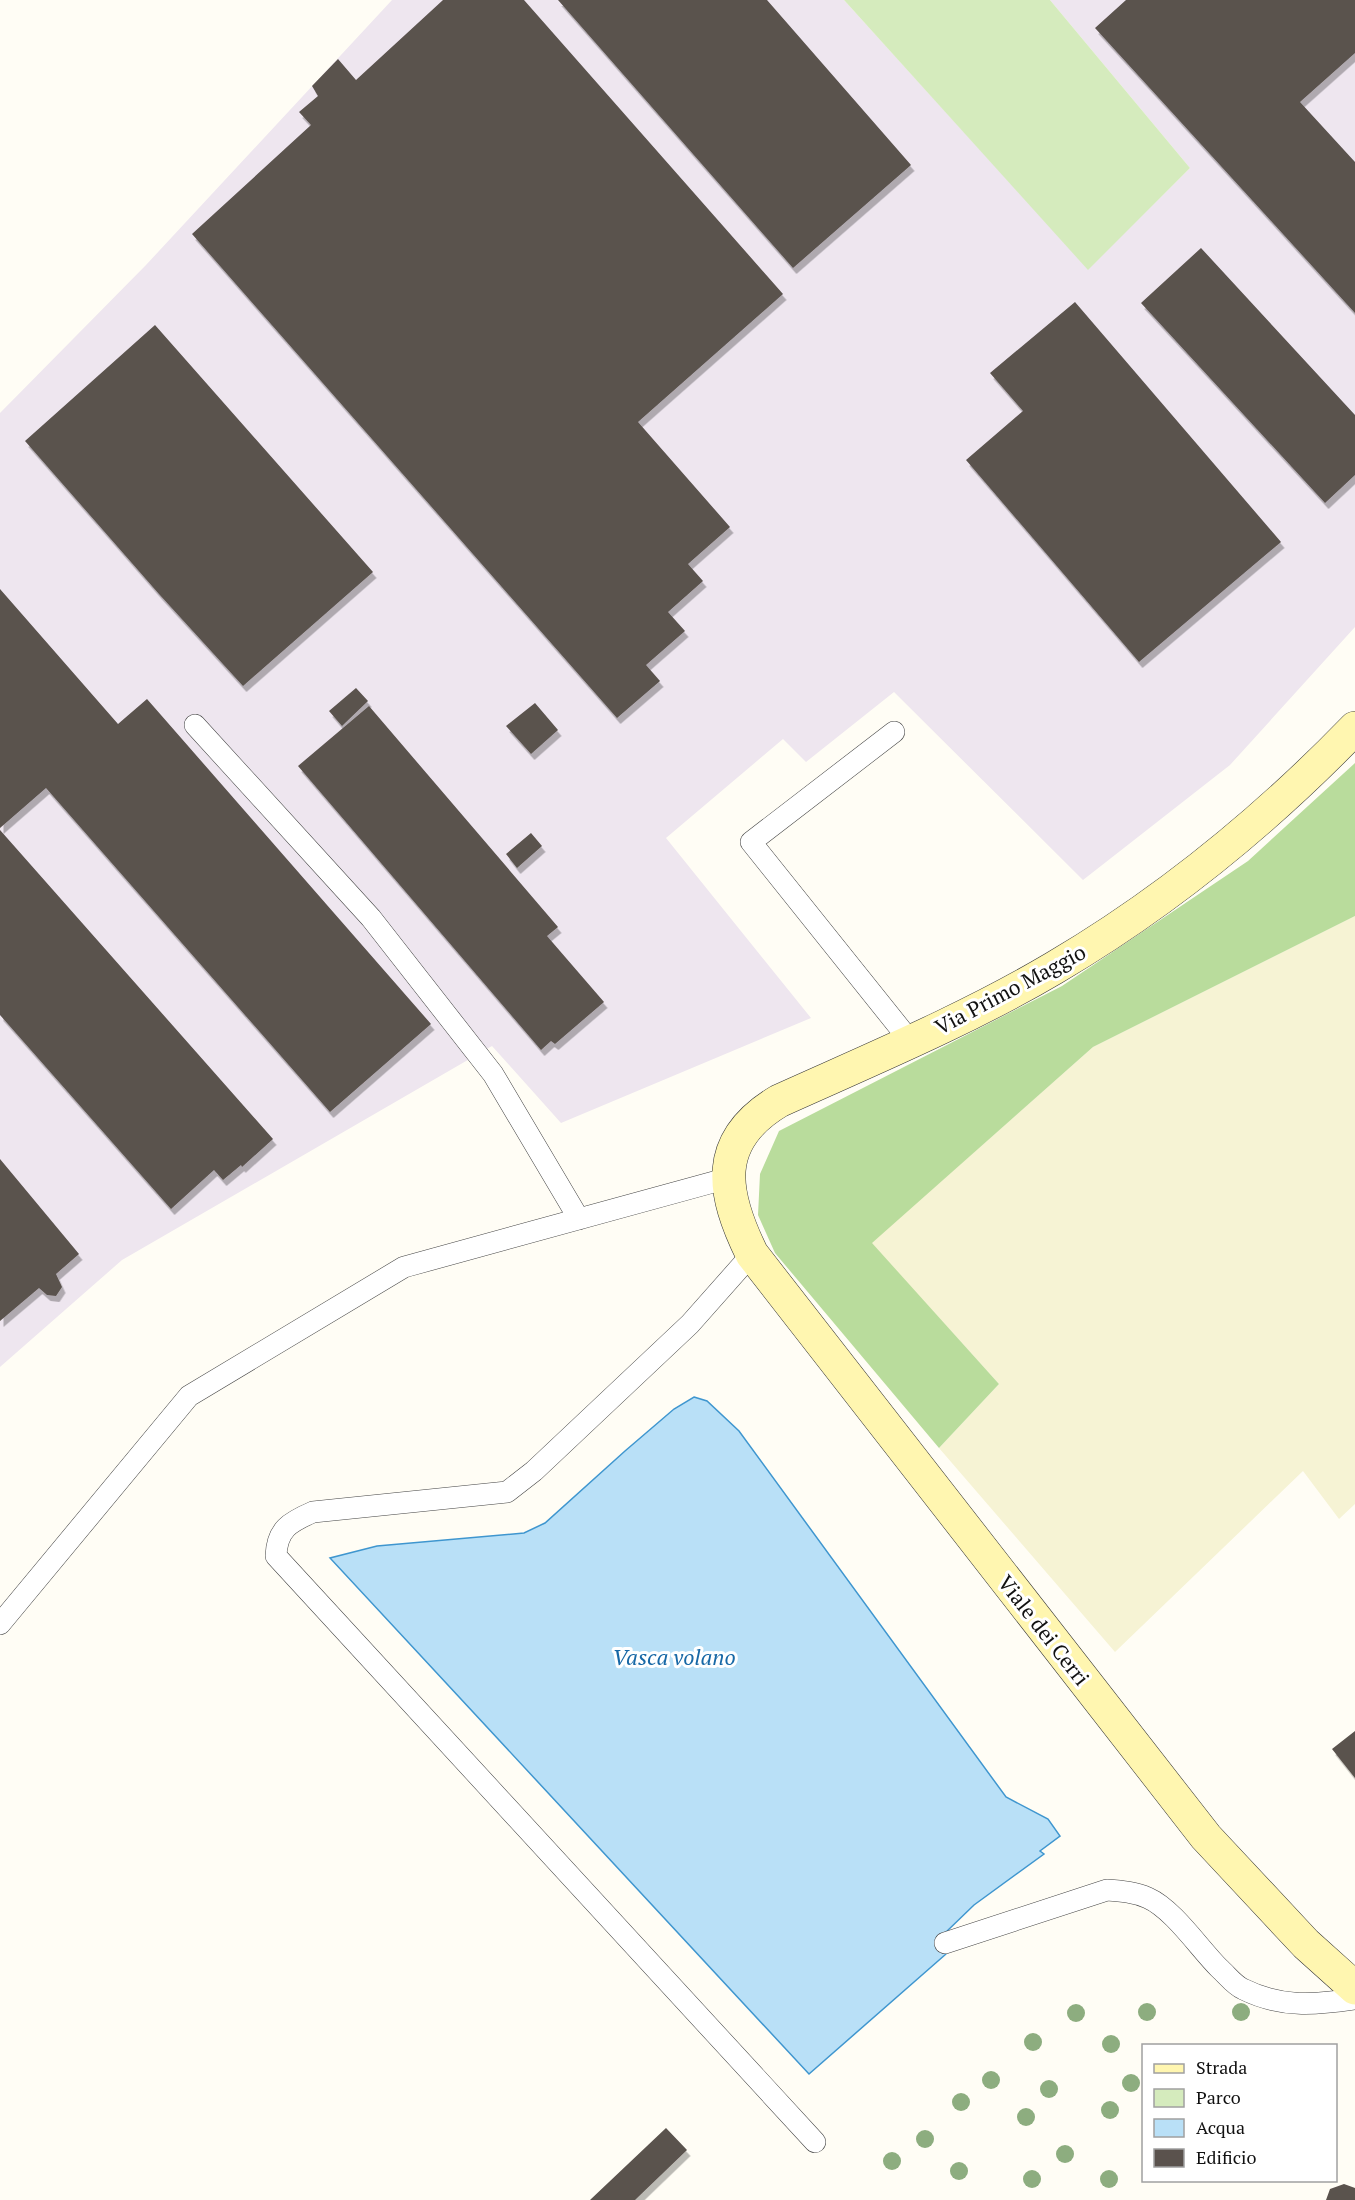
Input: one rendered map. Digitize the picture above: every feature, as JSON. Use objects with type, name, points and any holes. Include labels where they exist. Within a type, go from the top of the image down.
[{"type":"street","name":"Via Primo Maggio","points":[[752,1254],[737,1223],[728,1178],[731,1158],[738,1140],[748,1124],[762,1111],[779,1101],[911,1042],[1053,969],[1148,908],[1259,822],[1355,728]]},
{"type":"street","name":"Viale dei Cerri","points":[[752,1254],[1199,1828],[1306,1944],[1355,1988]]},
{"type":"lane","points":[[195,725],[371,918],[493,1074],[579,1219]]},
{"type":"lane","points":[[894,732],[751,842],[911,1042]]},
{"type":"lane","points":[[0,1624],[189,1396],[404,1267],[728,1178]]},
{"type":"lane","points":[[752,1254],[690,1324],[534,1471],[507,1492],[313,1512],[294,1520],[280,1534],[276,1544],[276,1556],[815,2142]]},
{"type":"lane","points":[[945,1943],[1107,1890],[1128,1891],[1148,1898],[1163,1908],[1210,1959],[1241,1988],[1273,2001],[1317,2005],[1355,1999]]},
{"type":"shaded area","points":[[392,0],[844,0],[1088,269],[1190,168],[1050,0],[1355,0],[1355,627],[1230,765],[1083,880],[894,692],[806,762],[783,739],[666,838],[811,1018],[561,1123],[492,1046],[122,1260],[0,1367],[0,413],[146,265]]},
{"type":"shaded area","points":[[1355,916],[1355,1504],[1339,1519],[1303,1471],[1115,1652],[939,1448],[999,1384],[871,1243],[1093,1047]]},
{"type":"green space","points":[[844,0],[1050,0],[1190,168],[1088,270]]},
{"type":"green space","points":[[1355,763],[1355,916],[1093,1047],[872,1243],[999,1384],[939,1448],[775,1253],[758,1215],[760,1174],[779,1131],[1062,986],[1248,861]]},
{"type":"water","name":"Vasca volano","points":[[694,1397],[707,1401],[739,1431],[1006,1797],[1048,1819],[1060,1836],[1040,1851],[1044,1854],[974,1905],[945,1933],[946,1954],[809,2074],[330,1558],[377,1546],[524,1533],[545,1523],[674,1409]]},
{"type":"building","points":[[443,0],[524,0],[783,294],[638,422],[730,527],[688,564],[703,581],[668,612],[685,631],[646,665],[660,681],[617,718],[192,234],[311,125],[299,112],[318,96],[312,86],[338,59],[356,80]]},
{"type":"building","points":[[558,0],[767,0],[911,165],[793,268]]},
{"type":"building","points":[[1126,0],[1355,0],[1355,53],[1300,102],[1355,162],[1355,313],[1095,28]]},
{"type":"building","points":[[1201,248],[1355,415],[1355,475],[1325,503],[1141,303]]},
{"type":"building","points":[[1075,302],[1281,542],[1139,662],[966,460],[1023,411],[990,373]]},
{"type":"building","points":[[155,325],[373,572],[243,686],[25,441]]},
{"type":"building","points":[[0,589],[118,724],[147,699],[431,1024],[330,1112],[46,788],[0,828]]},
{"type":"building","points":[[356,688],[368,701],[342,726],[329,711]]},
{"type":"building","points":[[535,703],[558,730],[531,754],[506,726]]},
{"type":"building","points":[[369,706],[558,927],[547,936],[604,1002],[555,1044],[551,1041],[541,1050],[298,766]]},
{"type":"building","points":[[0,830],[273,1139],[242,1167],[241,1165],[223,1180],[214,1170],[171,1209],[0,1015]]},
{"type":"building","points":[[531,833],[542,846],[517,868],[506,854]]},
{"type":"building","points":[[0,1159],[79,1254],[56,1274],[62,1287],[56,1296],[47,1295],[39,1288],[0,1321]]},
{"type":"building","points":[[1355,1731],[1355,1778],[1332,1749]]},
{"type":"building","points":[[666,2128],[687,2150],[635,2200],[590,2200]]},
{"type":"building","points":[[1344,2184],[1355,2188],[1355,2200],[1326,2200],[1330,2189]]}]
